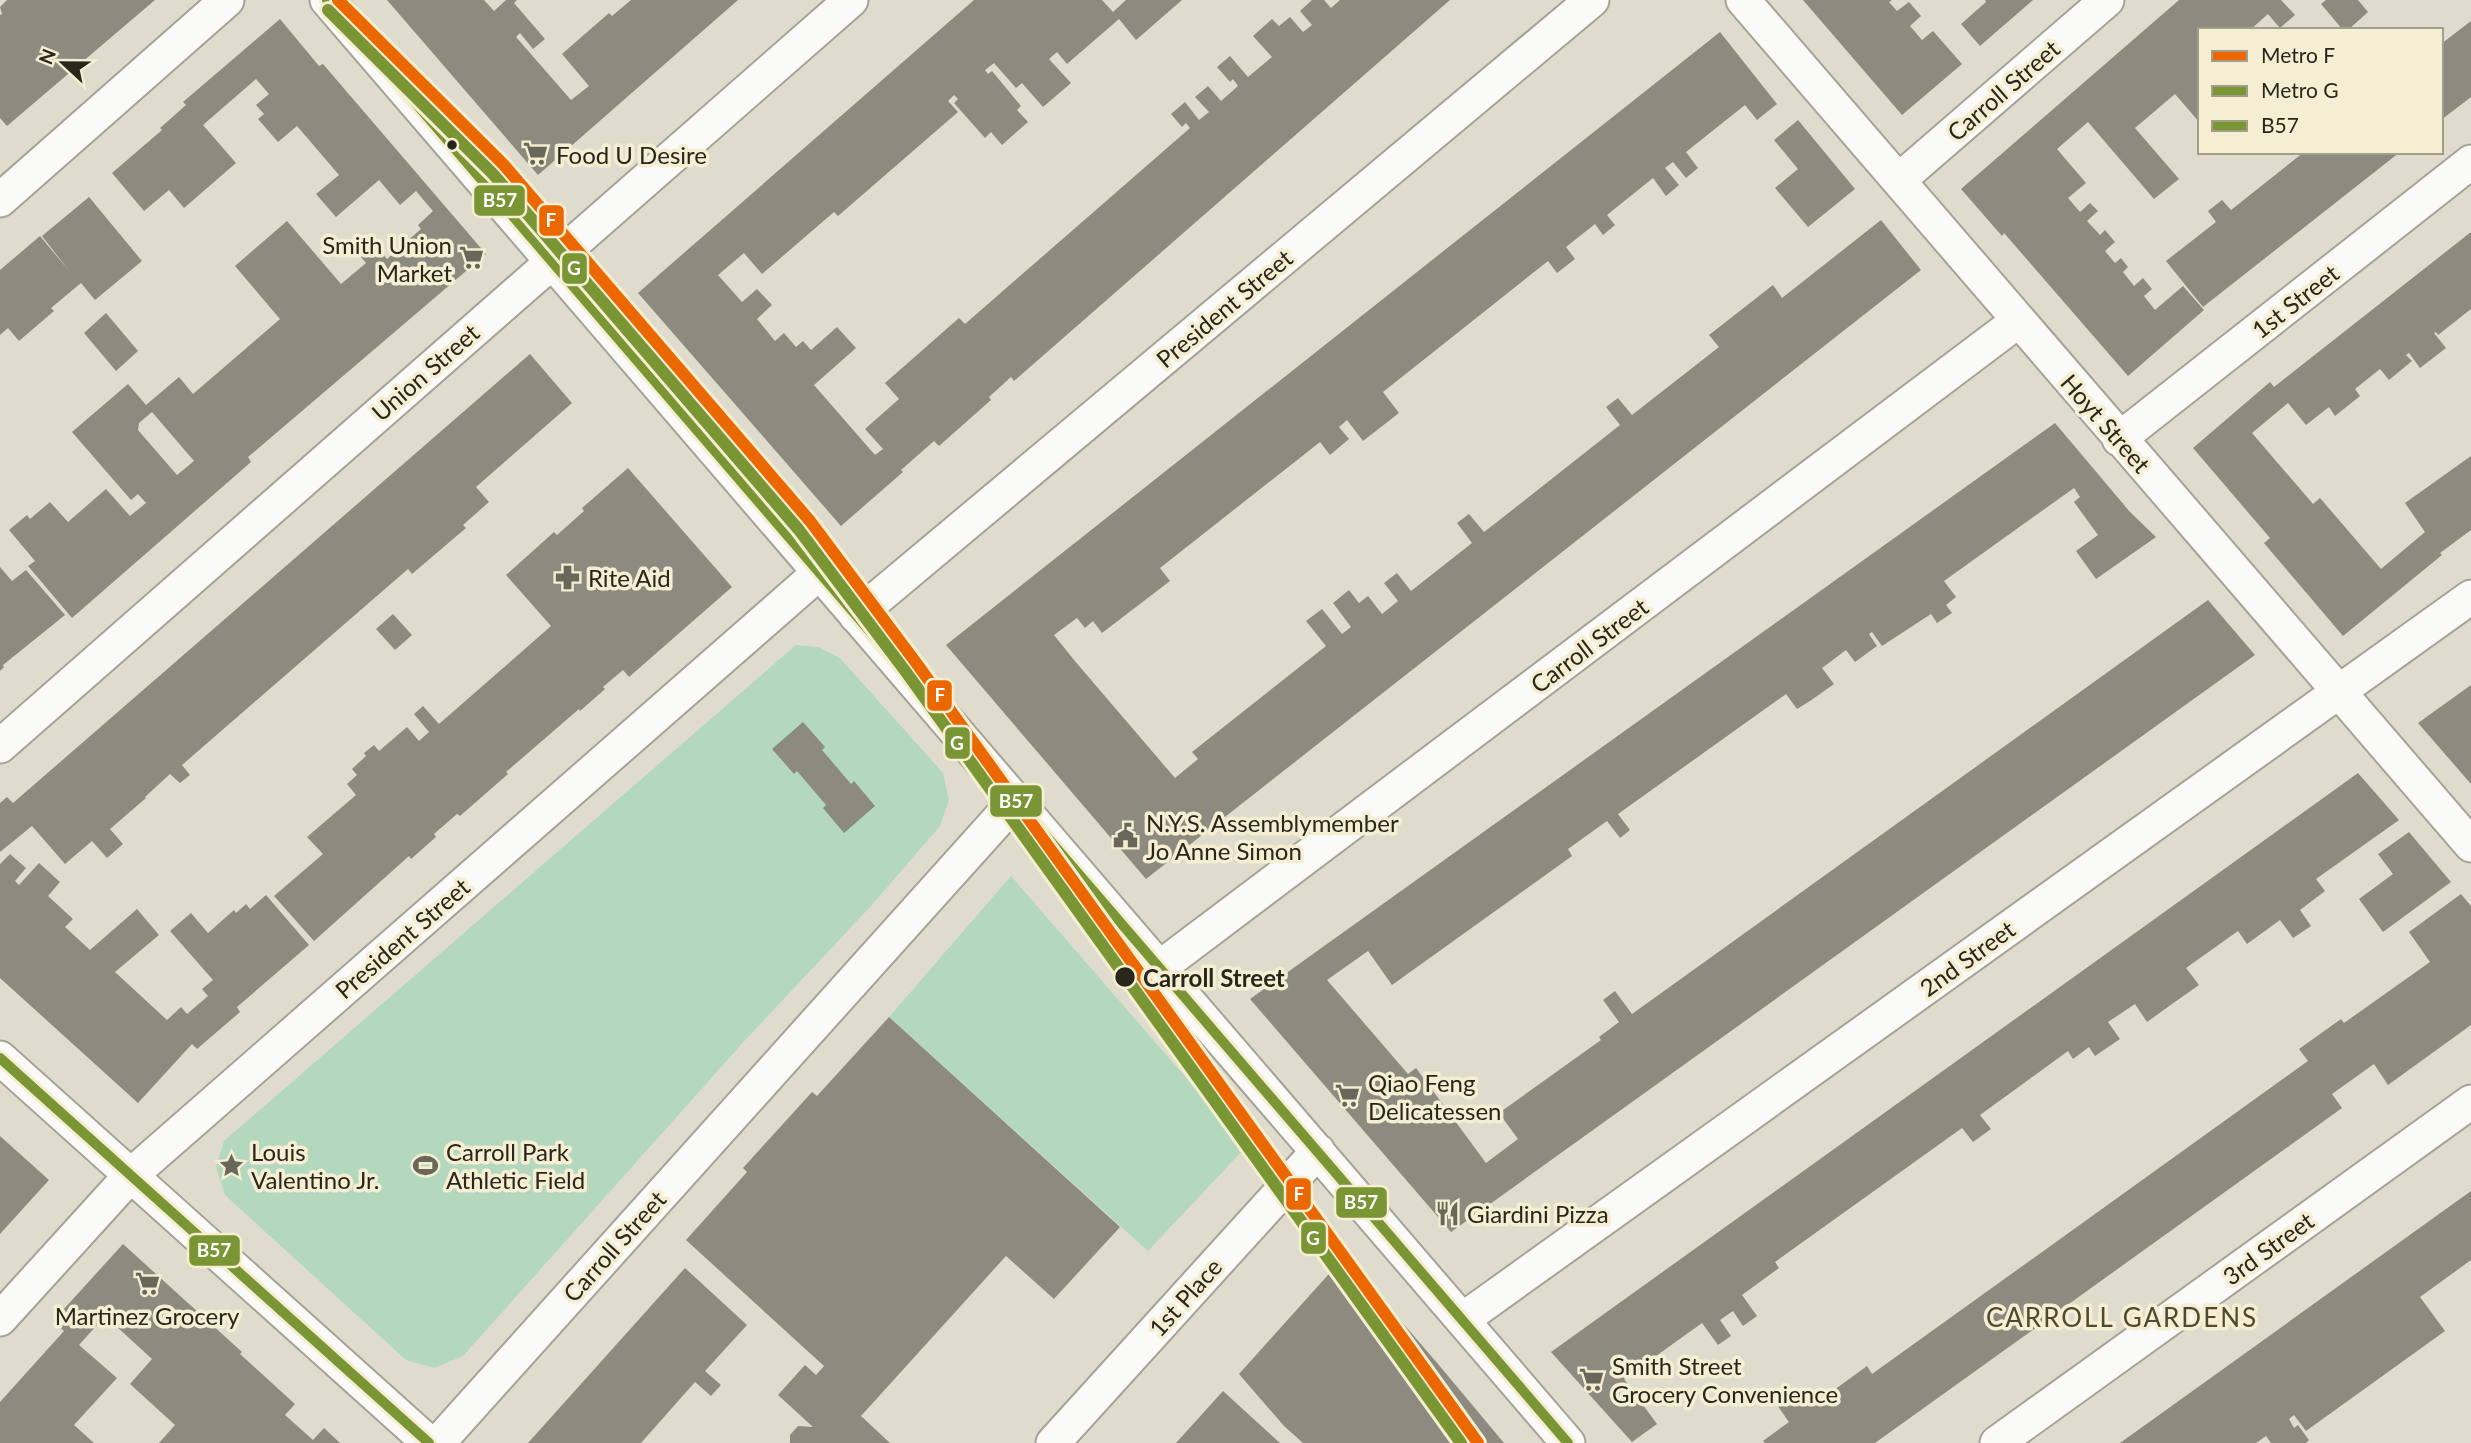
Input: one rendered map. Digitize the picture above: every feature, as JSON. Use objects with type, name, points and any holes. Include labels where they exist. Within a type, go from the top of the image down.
[{"type":"street","points":[[0,200],[227,0]]},
{"type":"street","points":[[327,0],[1568,1443]]},
{"type":"street","name":"Union Street","points":[[0,746],[851,0]]},
{"type":"street","name":"President Street","points":[[856,615],[1592,0]]},
{"type":"street","name":"Hoyt Street","points":[[1743,0],[2471,845]]},
{"type":"street","name":"Carroll Street","points":[[1899,180],[2107,0]]},
{"type":"street","name":"1st Street","points":[[2119,439],[2471,162]]},
{"type":"street","name":"Carroll Street","points":[[1159,968],[2018,321]]},
{"type":"street","name":"President Street","points":[[0,1319],[130,1175],[819,573]]},
{"type":"street","name":"2nd Street","points":[[1462,1320],[2471,597]]},
{"type":"street","name":"Carroll Street","points":[[438,1443],[1016,800]]},
{"type":"street","points":[[0,1058],[429,1443]]},
{"type":"street","name":"3rd Street","points":[[1997,1443],[2471,1102]]},
{"type":"street","name":"1st Place","points":[[1053,1443],[1318,1151]]},
{"type":"green space","points":[[796,645],[818,647],[840,658],[943,773],[949,800],[940,826],[871,906],[748,1037],[463,1356],[434,1368],[406,1360],[225,1195],[216,1167],[224,1141]]},
{"type":"green space","points":[[1011,876],[1246,1147],[1148,1251],[889,1017]]},
{"type":"building","points":[[7,0],[155,0],[7,126],[0,118],[0,7]]},
{"type":"building","points":[[387,0],[484,0],[494,11],[506,0],[517,0],[514,3],[545,39],[533,49],[520,33],[516,37],[571,100],[589,86],[562,54],[609,13],[612,16],[631,0],[738,0],[538,175]]},
{"type":"building","points":[[974,0],[1102,0],[1113,12],[1126,0],[1182,0],[1136,40],[1119,19],[1067,64],[1057,52],[1049,59],[1071,83],[1043,107],[1022,83],[1016,88],[994,63],[985,70],[988,74],[992,71],[1021,106],[1017,110],[1028,122],[1002,145],[991,132],[985,138],[954,103],[958,99],[954,95],[948,101],[958,112],[838,216],[834,212],[762,274],[744,253],[718,275],[742,302],[757,289],[772,305],[757,319],[775,341],[784,333],[796,347],[803,341],[811,350],[837,327],[856,348],[814,385],[875,455],[883,449],[865,429],[899,399],[885,383],[959,318],[965,324],[1190,128],[1186,123],[1182,127],[1171,114],[1185,102],[1199,120],[1209,112],[1195,97],[1208,86],[1221,101],[1238,86],[1233,79],[1230,82],[1217,67],[1230,56],[1248,77],[1272,57],[1253,36],[1272,19],[1279,26],[1290,17],[1303,32],[1312,25],[1300,11],[1312,0],[1324,0],[1331,8],[1340,0],[1450,0],[1014,381],[1011,377],[989,397],[991,400],[939,446],[934,441],[841,526],[638,293]]},
{"type":"building","points":[[1803,0],[1892,0],[1889,2],[1897,11],[1909,2],[1921,16],[1910,26],[1922,40],[1933,31],[1962,64],[1902,115]]},
{"type":"building","points":[[1985,0],[2033,0],[1980,46],[1961,24],[1986,2]]},
{"type":"building","points":[[2179,0],[2281,0],[2295,15],[2280,28],[2268,14],[2252,28],[2198,28],[2198,121],[2175,94],[2135,128],[2179,179],[2154,199],[2088,122],[2057,149],[2086,183],[2068,198],[2080,212],[2090,203],[2098,211],[2087,221],[2100,235],[2105,230],[2115,242],[2105,251],[2115,263],[2121,258],[2128,267],[2123,272],[2134,286],[2143,278],[2152,289],[2144,296],[2155,310],[2183,286],[2204,310],[2128,376],[2004,233],[2002,236],[1961,189]]},
{"type":"building","points":[[2326,0],[2358,0],[2368,12],[2350,28],[2341,28],[2321,4]]},
{"type":"building","points":[[280,19],[319,66],[323,64],[486,254],[248,457],[251,462],[72,618],[28,566],[35,561],[9,530],[27,515],[30,519],[50,502],[68,522],[106,489],[130,516],[146,503],[138,494],[131,500],[72,432],[128,384],[146,405],[179,377],[193,394],[280,319],[235,266],[287,221],[341,284],[366,263],[356,251],[370,239],[387,259],[421,229],[418,225],[433,211],[416,191],[400,205],[379,180],[336,217],[316,194],[339,175],[297,126],[278,142],[258,119],[264,114],[256,105],[269,94],[256,79],[203,125],[236,163],[184,208],[169,190],[144,211],[112,173],[162,130],[160,128],[186,105],[183,102]],"holes":[[[152,412],[194,461],[177,475],[138,430],[139,423]]]},
{"type":"building","points":[[2471,21],[2471,97],[2443,118],[2443,42]]},
{"type":"building","points":[[1720,32],[1777,104],[1757,120],[1745,105],[1686,152],[1698,168],[1686,178],[1673,162],[1665,168],[1679,185],[1666,196],[1653,178],[1607,215],[1615,225],[1603,235],[1595,224],[1566,247],[1575,259],[1557,273],[1548,261],[1383,392],[1399,413],[1363,441],[1347,420],[1339,427],[1349,439],[1330,455],[1320,442],[1160,568],[1170,581],[1102,633],[1093,621],[1085,628],[1077,618],[1054,635],[1074,660],[1175,778],[1198,759],[1192,752],[1326,646],[1306,621],[1322,609],[1342,634],[1351,627],[1333,603],[1349,590],[1359,603],[1368,596],[1382,614],[1398,601],[1384,583],[1397,573],[1411,591],[1472,543],[1457,523],[1469,514],[1484,532],[1620,425],[1606,407],[1618,398],[1632,415],[1719,347],[1709,335],[1773,285],[1782,298],[1881,220],[1921,270],[1146,879],[946,645]]},
{"type":"building","points":[[1798,120],[1855,189],[1808,227],[1775,188],[1798,169],[1774,140]]},
{"type":"building","points":[[2301,154],[2397,154],[2203,307],[2166,261],[2216,222],[2208,211],[2222,200],[2231,210]]},
{"type":"building","points":[[89,197],[142,261],[95,300],[81,283],[51,308],[54,311],[19,341],[8,328],[0,335],[0,270],[40,236],[70,272],[42,236]]},
{"type":"building","points":[[2471,232],[2471,309],[2438,335],[2434,333],[2446,348],[2420,368],[2409,353],[2406,355],[2412,361],[2389,380],[2380,369],[2355,389],[2360,396],[2335,416],[2329,407],[2306,425],[2288,403],[2252,433],[2313,504],[2320,498],[2381,569],[2425,532],[2405,503],[2471,456],[2471,530],[2343,636],[2264,543],[2270,538],[2193,448],[2270,382],[2274,387]]},
{"type":"building","points":[[106,313],[138,351],[116,371],[84,333]]},
{"type":"building","points":[[530,354],[572,403],[476,487],[489,502],[463,525],[466,528],[412,574],[408,569],[182,765],[190,775],[180,783],[170,774],[110,829],[123,844],[107,858],[92,841],[65,864],[32,826],[0,852],[0,803],[7,797],[13,803]]},
{"type":"building","points":[[2055,423],[2130,512],[2156,537],[2096,579],[2076,551],[2098,535],[2074,502],[2080,497],[2074,488],[1944,581],[1956,597],[1946,605],[1952,613],[1937,623],[1931,614],[1882,646],[1872,632],[1869,634],[1877,646],[1855,662],[1846,650],[1822,668],[1834,684],[1797,709],[1786,694],[1618,814],[1630,830],[1620,838],[1607,821],[1568,849],[1572,856],[1392,985],[1368,951],[1327,980],[1408,1074],[1416,1068],[1486,1163],[1518,1139],[1499,1113],[1601,1040],[1599,1037],[1619,1022],[1603,1000],[1615,991],[1632,1014],[2208,600],[2255,655],[1451,1232],[1250,999]]},
{"type":"building","points":[[628,468],[732,587],[629,677],[623,670],[580,711],[579,709],[506,772],[508,774],[460,816],[457,814],[434,834],[436,837],[411,859],[409,856],[314,941],[274,896],[323,854],[307,837],[356,795],[347,784],[357,775],[352,769],[374,745],[379,751],[407,727],[419,741],[429,732],[414,714],[423,706],[439,724],[551,626],[506,575],[554,532],[557,535],[584,511],[582,508]]},
{"type":"building","points":[[0,567],[12,581],[26,570],[65,615],[3,665],[0,671]]},
{"type":"building","points":[[393,614],[412,635],[395,650],[376,629]]},
{"type":"building","points":[[2471,685],[2471,784],[2418,723]]},
{"type":"building","points":[[803,722],[825,747],[822,750],[851,784],[854,781],[875,806],[844,833],[823,808],[826,805],[797,771],[794,774],[772,749]]},
{"type":"building","points":[[2358,773],[2399,820],[2316,879],[2325,891],[2300,910],[2311,926],[2293,938],[2280,920],[2247,944],[2238,931],[2186,968],[2199,985],[2147,1022],[2135,1004],[2108,1022],[2120,1039],[2095,1056],[2089,1047],[2073,1059],[2068,1051],[1980,1115],[1991,1129],[1973,1142],[1962,1128],[1775,1262],[1779,1268],[1742,1295],[1757,1316],[1743,1326],[1733,1311],[1720,1320],[1731,1336],[1718,1345],[1702,1323],[1624,1379],[1657,1424],[1632,1442],[1551,1352]]},
{"type":"building","points":[[2409,832],[2451,882],[2383,932],[2359,899],[2393,874],[2378,854]]},
{"type":"building","points":[[10,854],[26,868],[15,881],[19,885],[39,863],[60,882],[48,896],[73,919],[65,927],[90,950],[137,909],[159,935],[115,972],[167,1020],[181,1007],[187,1014],[208,996],[202,989],[213,980],[170,931],[191,913],[208,933],[234,910],[236,913],[246,904],[250,909],[266,895],[309,945],[237,1007],[240,1012],[197,1049],[192,1044],[138,1103],[0,978],[0,864]]},
{"type":"building","points":[[2461,894],[2471,906],[2471,1025],[2388,1085],[2374,1064],[2332,1094],[2342,1108],[1875,1443],[1763,1441],[1789,1422],[1777,1405],[1799,1389],[1812,1406],[1867,1366],[1872,1374],[2308,1061],[2299,1049],[2341,1019],[2344,1023],[2430,962],[2409,932]]},
{"type":"building","points":[[889,1017],[1120,1227],[1054,1299],[1006,1256],[861,1416],[890,1443],[790,1443],[790,1435],[798,1426],[813,1427],[778,1395],[805,1365],[816,1375],[824,1366],[686,1240],[747,1172],[743,1168],[812,1092],[817,1096]]},
{"type":"building","points":[[0,1136],[49,1180],[0,1234]]},
{"type":"building","points":[[2471,1191],[2471,1260],[2420,1297],[2445,1331],[2306,1431],[2294,1415],[2289,1419],[2294,1428],[2298,1425],[2309,1440],[2306,1443],[2271,1443],[2266,1436],[2256,1443],[2120,1443]]},
{"type":"building","points":[[123,1244],[295,1404],[285,1415],[313,1440],[324,1428],[340,1443],[159,1443],[175,1425],[130,1384],[152,1359],[105,1316],[79,1345],[117,1378],[74,1425],[94,1443],[0,1443],[0,1402],[64,1331],[53,1321]]},
{"type":"building","points":[[1345,1256],[1504,1443],[1303,1443],[1284,1426],[1239,1374]]},
{"type":"building","points":[[685,1268],[747,1325],[705,1371],[721,1385],[711,1396],[695,1382],[641,1443],[528,1443]]},
{"type":"building","points":[[1223,1391],[1280,1443],[1176,1443]]},
{"type":"metro line","name":"F","points":[[338,0],[503,164],[810,521],[917,664],[1478,1443]]},
{"type":"metro line","name":"G","points":[[328,10],[493,174],[799,530],[906,672],[1461,1443]]},
{"type":"transit line","name":"B57","points":[[327,0],[1568,1443]]},
{"type":"transit line","name":"B57","points":[[0,1058],[429,1443]]},
{"type":"place","name":"Food U Desire","points":[[536,154]]},
{"type":"place","name":"Smith Union Market","points":[[472,258]]},
{"type":"place","name":"Rite Aid","points":[[568,577]]},
{"type":"place","name":"N.Y.S. Assemblymember Jo Anne Simon","points":[[1126,836]]},
{"type":"place","name":"Carroll Street","points":[[1125,977]]},
{"type":"place","name":"Qiao Feng Delicatessen","points":[[1348,1096]]},
{"type":"place","name":"Louis Valentino Jr.","points":[[231,1165]]},
{"type":"place","name":"Carroll Park Athletic Field","points":[[426,1165]]},
{"type":"place","name":"Giardini Pizza","points":[[1447,1213]]},
{"type":"place","name":"Martinez Grocery","points":[[147,1284]]},
{"type":"place","name":"Smith Street Grocery Convenience","points":[[1592,1379]]},
{"type":"district","name":"CARROLL GARDENS","points":[[2122,1317]]}]
